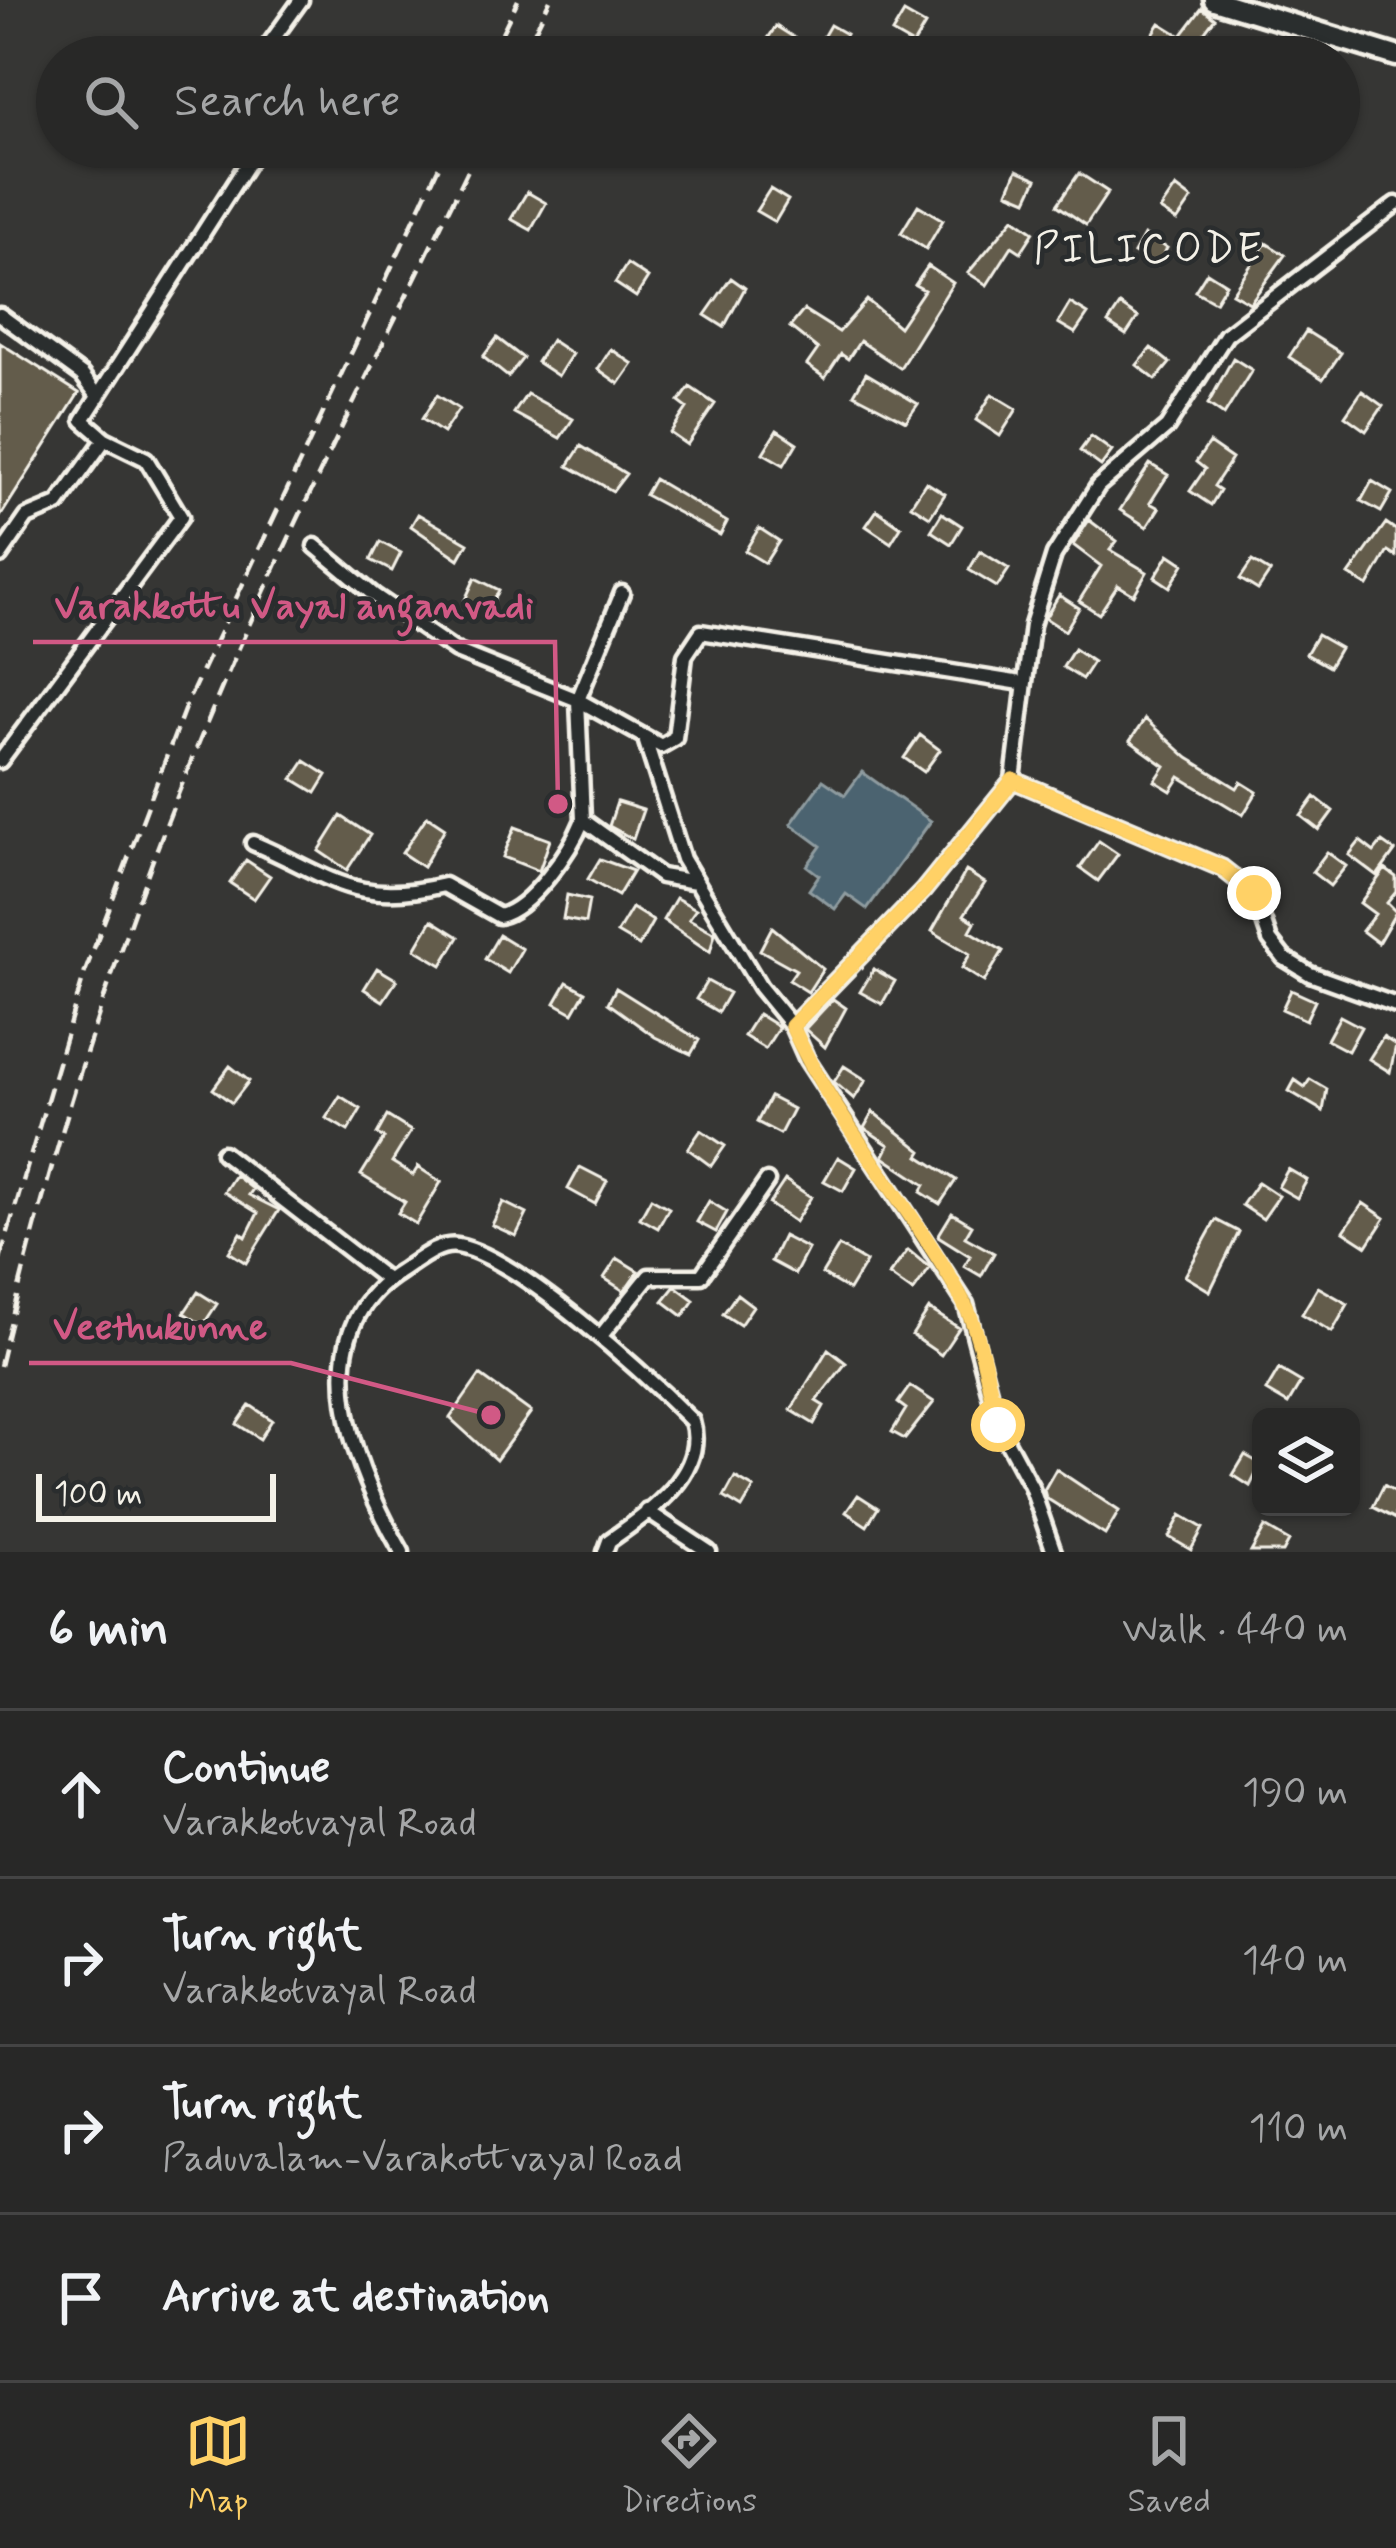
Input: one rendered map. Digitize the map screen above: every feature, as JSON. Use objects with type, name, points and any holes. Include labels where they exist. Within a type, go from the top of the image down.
[{"type":"street","points":[[275,36],[301,0]]},
{"type":"street","points":[[1214,0],[1331,36]]},
{"type":"street","points":[[1360,45],[1396,56]]},
{"type":"street","points":[[0,761],[181,517],[146,459],[105,439],[83,420],[245,168]]},
{"type":"street","points":[[792,1026],[923,891],[1013,780],[1021,683],[1054,555],[1099,486],[1167,427],[1226,335],[1396,204]]},
{"type":"street","points":[[0,315],[82,375],[98,396]]},
{"type":"street","points":[[0,556],[27,517],[58,503],[105,439]]},
{"type":"street","points":[[315,546],[375,596],[455,650],[578,700],[646,742],[662,746],[675,738],[685,656],[701,632],[934,665],[1021,683]]},
{"type":"street","points":[[253,843],[342,889],[399,896],[444,885],[500,916],[515,912],[583,820],[578,700],[622,592]]},
{"type":"street","points":[[646,742],[695,882],[760,987],[792,1026],[807,1060],[887,1176],[966,1304],[998,1425],[1031,1486],[1054,1552]]},
{"type":"street","points":[[1013,780],[1222,868],[1254,893],[1270,940],[1284,958],[1310,974],[1396,1005]]},
{"type":"street","points":[[583,820],[661,876],[695,882]]},
{"type":"street","points":[[224,1153],[386,1280]]},
{"type":"street","points":[[600,1337],[650,1276],[701,1276],[767,1180]]},
{"type":"street","points":[[402,1552],[344,1420],[340,1386],[346,1348],[386,1280],[436,1250],[455,1245],[495,1264],[600,1337],[681,1410],[696,1434],[689,1464],[647,1511],[609,1541],[604,1552]]},
{"type":"street","points":[[647,1511],[709,1552]]},
{"type":"water","points":[[862,772],[931,821],[867,909],[846,894],[835,909],[809,890],[819,875],[807,866],[821,846],[791,824],[823,780],[845,795]]},
{"type":"building","points":[[1202,8],[1215,18],[1202,36],[1181,36]]},
{"type":"building","points":[[904,13],[925,25],[918,36],[892,33]]},
{"type":"building","points":[[1160,23],[1181,36],[1152,36]]},
{"type":"building","points":[[830,25],[846,34],[845,36],[824,36]]},
{"type":"building","points":[[776,26],[792,36],[770,36]]},
{"type":"building","points":[[1017,170],[1037,179],[1027,200],[1008,192]]},
{"type":"building","points":[[1079,173],[1108,192],[1086,225],[1057,205]]},
{"type":"building","points":[[1176,187],[1192,199],[1177,221],[1160,210]]},
{"type":"building","points":[[770,189],[788,200],[775,222],[756,211]]},
{"type":"building","points":[[527,192],[546,203],[531,230],[511,219]]},
{"type":"building","points":[[918,205],[943,220],[926,249],[901,233]]},
{"type":"building","points":[[1014,218],[1034,232],[1021,252],[1012,246],[987,285],[968,273]]},
{"type":"building","points":[[1144,235],[1167,248],[1157,266],[1134,253]]},
{"type":"building","points":[[1266,243],[1285,255],[1250,303],[1232,293]]},
{"type":"building","points":[[627,264],[648,278],[636,297],[615,283]]},
{"type":"building","points":[[928,266],[953,283],[900,368],[860,341],[848,359],[841,354],[825,378],[807,365],[818,349],[790,327],[804,310],[839,332],[867,300],[899,327],[924,290],[915,285]]},
{"type":"building","points":[[1207,272],[1226,284],[1215,302],[1195,291]]},
{"type":"building","points":[[731,278],[745,288],[724,327],[705,315]]},
{"type":"building","points":[[1070,303],[1088,314],[1075,333],[1058,323]]},
{"type":"building","points":[[1120,305],[1138,317],[1126,335],[1108,323]]},
{"type":"building","points":[[1306,331],[1341,353],[1323,379],[1289,357]]},
{"type":"building","points":[[497,338],[523,358],[508,377],[483,357]]},
{"type":"building","points":[[551,340],[572,354],[558,376],[537,362]]},
{"type":"building","points":[[0,343],[79,393],[0,517]]},
{"type":"building","points":[[1151,348],[1170,363],[1156,380],[1137,365]]},
{"type":"building","points":[[611,349],[633,364],[619,384],[598,369]]},
{"type":"building","points":[[1233,358],[1252,370],[1224,415],[1208,404]]},
{"type":"building","points":[[866,373],[918,404],[906,421],[854,394]]},
{"type":"building","points":[[690,387],[715,404],[687,445],[670,433],[687,408],[679,402]]},
{"type":"building","points":[[1362,391],[1383,406],[1366,431],[1345,416]]},
{"type":"building","points":[[527,394],[573,419],[560,438],[514,413]]},
{"type":"building","points":[[992,394],[1017,409],[1000,436],[976,420]]},
{"type":"building","points":[[437,395],[459,409],[443,433],[422,419]]},
{"type":"building","points":[[777,430],[797,443],[784,465],[763,453]]},
{"type":"building","points":[[1091,436],[1112,451],[1101,466],[1080,451]]},
{"type":"building","points":[[1209,443],[1232,459],[1214,486],[1220,490],[1211,505],[1190,491],[1205,469],[1196,462]]},
{"type":"building","points":[[581,446],[626,474],[613,491],[568,466]]},
{"type":"building","points":[[1150,464],[1168,475],[1150,503],[1159,508],[1147,527],[1120,510]]},
{"type":"building","points":[[654,479],[727,522],[720,535],[645,495]]},
{"type":"building","points":[[1372,481],[1392,493],[1381,512],[1361,501]]},
{"type":"building","points":[[926,482],[945,494],[930,517],[911,505]]},
{"type":"building","points":[[877,510],[901,527],[891,543],[866,526]]},
{"type":"building","points":[[942,513],[962,526],[951,544],[931,531]]},
{"type":"building","points":[[418,514],[468,543],[459,559],[411,526]]},
{"type":"building","points":[[1089,520],[1117,541],[1110,550],[1147,572],[1134,595],[1118,585],[1099,614],[1079,601],[1101,566],[1073,545]]},
{"type":"building","points":[[1386,523],[1396,530],[1396,556],[1388,551],[1368,586],[1349,575]]},
{"type":"building","points":[[759,528],[779,541],[765,563],[745,551]]},
{"type":"building","points":[[380,542],[401,553],[392,571],[371,560]]},
{"type":"building","points":[[980,551],[1009,569],[997,587],[969,570]]},
{"type":"building","points":[[1169,554],[1184,564],[1170,587],[1155,577]]},
{"type":"building","points":[[1252,561],[1270,572],[1258,590],[1240,579]]},
{"type":"building","points":[[475,578],[499,590],[488,613],[464,602]]},
{"type":"building","points":[[1059,595],[1079,608],[1065,631],[1045,618]]},
{"type":"building","points":[[1317,635],[1340,648],[1329,667],[1306,654]]},
{"type":"building","points":[[1074,649],[1093,662],[1082,679],[1063,667]]},
{"type":"building","points":[[1145,719],[1188,758],[1237,788],[1241,782],[1257,792],[1243,815],[1180,777],[1171,791],[1155,781],[1165,766],[1130,741]]},
{"type":"building","points":[[920,735],[940,750],[924,772],[904,758]]},
{"type":"building","points":[[305,761],[327,775],[316,793],[293,779]]},
{"type":"building","points":[[1315,797],[1333,811],[1319,830],[1301,816]]},
{"type":"building","points":[[617,802],[643,810],[633,839],[609,826]]},
{"type":"building","points":[[341,816],[370,835],[347,870],[319,851]]},
{"type":"building","points":[[427,816],[445,828],[423,867],[402,853]]},
{"type":"building","points":[[515,827],[550,840],[539,871],[503,857]]},
{"type":"building","points":[[1099,841],[1118,854],[1098,881],[1080,868]]},
{"type":"building","points":[[1360,841],[1374,852],[1382,842],[1395,851],[1377,876],[1349,855]]},
{"type":"building","points":[[1327,852],[1346,866],[1330,886],[1312,872]]},
{"type":"building","points":[[600,859],[633,871],[618,896],[588,879]]},
{"type":"building","points":[[246,860],[270,876],[254,899],[230,883]]},
{"type":"building","points":[[1385,869],[1396,877],[1396,892],[1387,903],[1396,912],[1378,943],[1362,931],[1375,914],[1360,903]]},
{"type":"building","points":[[966,871],[985,883],[964,915],[975,922],[970,931],[1003,951],[984,982],[962,968],[970,954],[932,931]]},
{"type":"building","points":[[567,895],[589,900],[585,923],[563,919]]},
{"type":"building","points":[[676,898],[696,909],[689,919],[715,933],[710,952],[663,920]]},
{"type":"building","points":[[632,908],[653,921],[639,946],[617,933]]},
{"type":"building","points":[[432,920],[459,937],[442,965],[415,949]]},
{"type":"building","points":[[772,927],[823,969],[808,992],[789,980],[796,970],[760,950]]},
{"type":"building","points":[[499,935],[522,949],[508,973],[485,959]]},
{"type":"building","points":[[377,968],[397,980],[383,1001],[364,989]]},
{"type":"building","points":[[874,969],[895,981],[882,1004],[860,992]]},
{"type":"building","points":[[707,981],[729,993],[718,1012],[696,999]]},
{"type":"building","points":[[567,982],[585,992],[573,1013],[555,1003]]},
{"type":"building","points":[[616,988],[699,1040],[691,1054],[655,1037],[608,1003]]},
{"type":"building","points":[[1291,990],[1315,1001],[1306,1020],[1282,1009]]},
{"type":"building","points":[[833,999],[846,1008],[825,1047],[805,1029]]},
{"type":"building","points":[[758,1014],[779,1027],[765,1049],[744,1036]]},
{"type":"building","points":[[1340,1016],[1361,1027],[1348,1051],[1327,1040]]},
{"type":"building","points":[[1383,1037],[1396,1045],[1390,1072],[1369,1059]]},
{"type":"building","points":[[230,1066],[249,1081],[232,1103],[213,1089]]},
{"type":"building","points":[[844,1066],[866,1080],[854,1099],[834,1082]]},
{"type":"building","points":[[1310,1079],[1327,1089],[1323,1111],[1289,1091],[1295,1080],[1305,1087]]},
{"type":"building","points":[[340,1096],[361,1109],[348,1131],[326,1118]]},
{"type":"building","points":[[770,1097],[793,1109],[780,1134],[757,1122]]},
{"type":"building","points":[[873,1112],[922,1151],[919,1156],[956,1180],[940,1204],[921,1192],[925,1185],[883,1157],[889,1145],[864,1128]]},
{"type":"building","points":[[387,1116],[411,1131],[392,1162],[413,1175],[418,1167],[441,1182],[416,1224],[398,1213],[405,1202],[361,1175],[384,1138],[377,1134]]},
{"type":"building","points":[[701,1130],[725,1146],[711,1166],[688,1149]]},
{"type":"building","points":[[838,1157],[856,1168],[843,1191],[824,1181]]},
{"type":"building","points":[[580,1167],[607,1181],[595,1204],[568,1189]]},
{"type":"building","points":[[1288,1169],[1307,1180],[1297,1198],[1278,1187]]},
{"type":"building","points":[[235,1175],[253,1189],[249,1195],[279,1210],[246,1263],[229,1252],[241,1233],[246,1237],[258,1213],[224,1192]]},
{"type":"building","points":[[785,1180],[811,1197],[795,1222],[769,1204]]},
{"type":"building","points":[[1258,1182],[1279,1196],[1263,1219],[1242,1205]]},
{"type":"building","points":[[651,1198],[669,1208],[658,1228],[640,1218]]},
{"type":"building","points":[[709,1201],[727,1212],[716,1232],[697,1222]]},
{"type":"building","points":[[503,1202],[527,1214],[516,1236],[492,1225]]},
{"type":"building","points":[[1363,1203],[1385,1218],[1367,1246],[1344,1231]]},
{"type":"building","points":[[952,1213],[972,1225],[965,1237],[994,1253],[981,1276],[964,1266],[970,1256],[938,1236]]},
{"type":"building","points":[[1216,1220],[1239,1232],[1210,1291],[1185,1276]]},
{"type":"building","points":[[783,1236],[808,1249],[795,1274],[771,1261]]},
{"type":"building","points":[[839,1246],[866,1262],[849,1290],[822,1274]]},
{"type":"building","points":[[908,1250],[930,1268],[913,1292],[889,1275]]},
{"type":"building","points":[[617,1258],[638,1271],[624,1291],[604,1278]]},
{"type":"building","points":[[675,1286],[694,1300],[683,1316],[663,1301]]},
{"type":"building","points":[[1318,1287],[1348,1304],[1332,1332],[1302,1314]]},
{"type":"building","points":[[198,1292],[217,1304],[203,1325],[184,1313]]},
{"type":"building","points":[[737,1294],[753,1306],[740,1325],[723,1314]]},
{"type":"building","points":[[929,1309],[959,1328],[941,1355],[912,1335]]},
{"type":"building","points":[[828,1349],[846,1363],[816,1401],[824,1406],[814,1424],[791,1410]]},
{"type":"building","points":[[1279,1369],[1301,1382],[1288,1404],[1266,1391]]},
{"type":"building","points":[[480,1375],[531,1412],[496,1460],[450,1418]]},
{"type":"building","points":[[910,1386],[934,1402],[905,1439],[892,1432],[906,1409],[898,1403]]},
{"type":"building","points":[[250,1405],[272,1420],[260,1439],[237,1424]]},
{"type":"building","points":[[1245,1455],[1252,1459],[1250,1486],[1233,1475]]},
{"type":"building","points":[[1056,1469],[1119,1511],[1105,1535],[1046,1498],[1044,1490]]},
{"type":"building","points":[[735,1477],[754,1488],[742,1508],[724,1497]]},
{"type":"building","points":[[1384,1485],[1396,1492],[1396,1519],[1373,1507]]},
{"type":"building","points":[[858,1495],[878,1508],[867,1526],[846,1512]]},
{"type":"building","points":[[1181,1515],[1203,1528],[1191,1550],[1169,1537]]},
{"type":"building","points":[[1265,1527],[1289,1541],[1283,1552],[1251,1552]]},
{"type":"railway","points":[[500,36],[518,0]]},
{"type":"railway","points":[[532,36],[550,0]]},
{"type":"railway","points":[[0,1259],[85,972],[186,705],[438,168]]},
{"type":"railway","points":[[0,1366],[94,1028],[183,781],[279,560],[469,168]]},
{"type":"place","name":"Varakkottu Vayal anganvadi","points":[[558,804]]},
{"type":"place","name":"Veethukunne","points":[[491,1415]]},
{"type":"district","name":"PILICODE","points":[[1149,247]]},
{"type":"route","points":[[998,1425],[966,1304],[887,1176],[807,1060],[792,1026],[923,891],[1013,780],[1222,868],[1254,893]]}]
